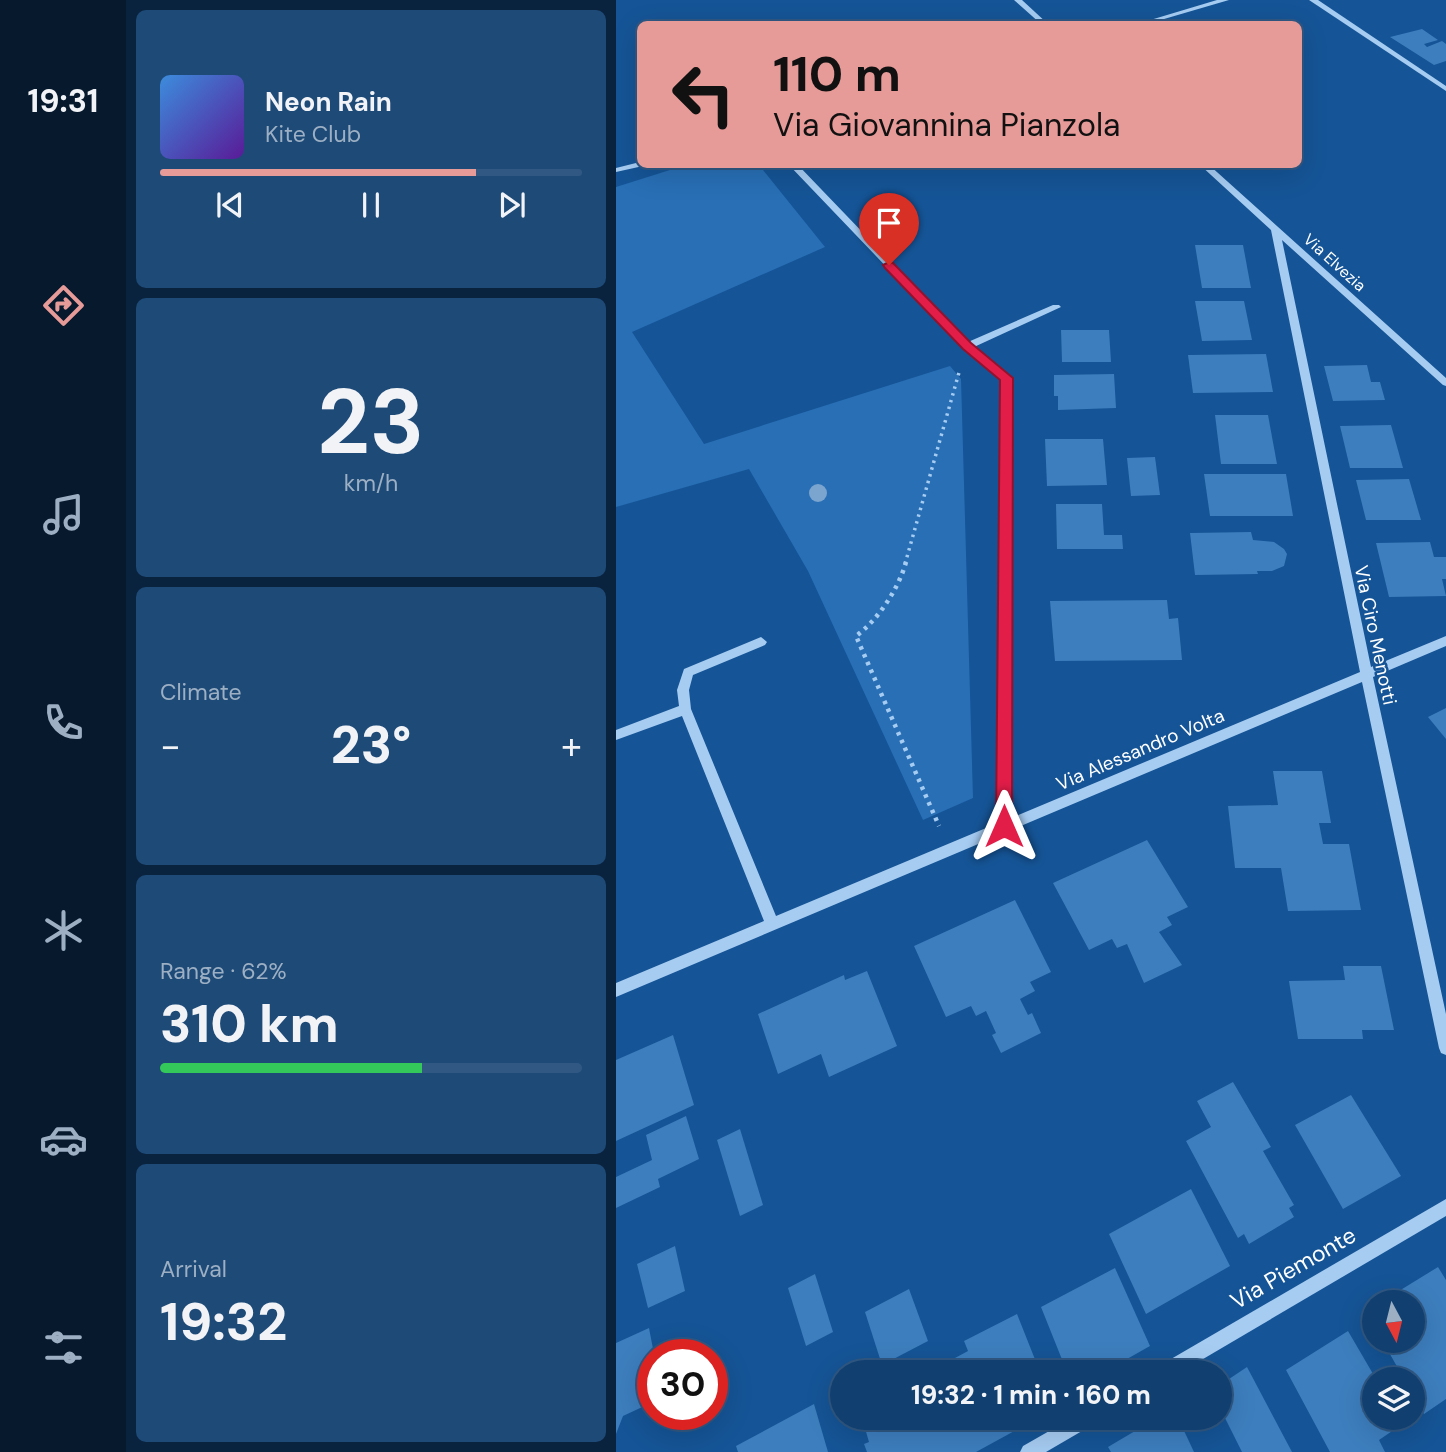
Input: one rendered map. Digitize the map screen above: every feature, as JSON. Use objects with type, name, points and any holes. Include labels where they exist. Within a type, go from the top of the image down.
[{"type":"street","points":[[1018,0],[1042,21]]},
{"type":"street","points":[[1152,21],[1225,0]]},
{"type":"street","points":[[1313,0],[1446,89]]},
{"type":"street","points":[[616,170],[637,165]]},
{"type":"street","points":[[796,168],[967,346],[1007,378],[1004,826]]},
{"type":"street","name":"Via Elvezia","points":[[1208,168],[1446,383]]},
{"type":"street","name":"Via Ciro Menotti","points":[[1275,228],[1446,1048]]},
{"type":"street","points":[[967,346],[1056,307]]},
{"type":"street","name":"Via Alessandro Volta","points":[[616,990],[1446,641]]},
{"type":"street","points":[[761,642],[688,672],[683,690],[685,709],[772,924]]},
{"type":"street","points":[[616,735],[685,709]]},
{"type":"street","name":"Via Piemonte","points":[[1185,1360],[1446,1207]]},
{"type":"street","points":[[1029,1452],[1067,1430]]},
{"type":"path","points":[[949,850],[856,636],[866,629],[901,579],[967,346]]},
{"type":"shaded area","points":[[676,168],[761,168],[825,247],[632,332],[704,444],[950,366],[961,379],[973,798],[923,820],[808,571],[749,469],[616,507],[616,187]]},
{"type":"building","points":[[1422,29],[1438,40],[1424,44],[1427,47],[1442,41],[1446,44],[1446,61],[1434,65],[1390,37]]},
{"type":"building","points":[[1195,245],[1243,245],[1251,288],[1202,288]]},
{"type":"building","points":[[1195,301],[1244,301],[1252,340],[1202,341]]},
{"type":"building","points":[[1061,330],[1109,330],[1111,362],[1062,362]]},
{"type":"building","points":[[1266,354],[1273,392],[1193,393],[1188,355]]},
{"type":"building","points":[[1367,365],[1371,382],[1380,382],[1385,400],[1333,401],[1324,366]]},
{"type":"building","points":[[1114,374],[1116,408],[1058,410],[1058,396],[1054,396],[1054,375]]},
{"type":"building","points":[[1215,415],[1268,415],[1277,464],[1221,464]]},
{"type":"building","points":[[1391,425],[1403,468],[1350,468],[1340,426]]},
{"type":"building","points":[[1045,439],[1103,439],[1107,485],[1047,486]]},
{"type":"building","points":[[1155,457],[1160,495],[1131,496],[1127,458]]},
{"type":"building","points":[[1204,474],[1286,474],[1293,516],[1210,516]]},
{"type":"building","points":[[1409,479],[1421,520],[1366,520],[1356,480]]},
{"type":"building","points":[[1056,504],[1102,504],[1104,535],[1122,535],[1123,549],[1057,549]]},
{"type":"building","points":[[1251,532],[1253,540],[1274,542],[1284,549],[1287,554],[1284,566],[1272,571],[1257,571],[1258,574],[1195,575],[1190,533]]},
{"type":"building","points":[[1430,542],[1434,557],[1446,557],[1446,579],[1442,579],[1446,596],[1389,597],[1376,543]]},
{"type":"building","points":[[1167,600],[1169,619],[1178,618],[1182,660],[1055,661],[1050,601]]},
{"type":"building","points":[[1446,708],[1446,739],[1428,717]]},
{"type":"building","points":[[1273,771],[1322,771],[1331,823],[1319,823],[1323,844],[1349,844],[1361,910],[1288,911],[1281,868],[1235,868],[1228,806],[1278,805]]},
{"type":"building","points":[[1147,840],[1188,907],[1167,917],[1172,925],[1159,932],[1182,965],[1144,983],[1127,944],[1117,948],[1112,939],[1089,950],[1053,883]]},
{"type":"building","points":[[1015,900],[1051,972],[1030,982],[1035,991],[1020,999],[1028,1015],[1032,1013],[1041,1033],[1001,1053],[992,1035],[996,1033],[986,1011],[976,1016],[971,1006],[946,1017],[914,946]]},
{"type":"building","points":[[1343,966],[1381,966],[1394,1030],[1362,1030],[1363,1039],[1298,1039],[1289,981],[1345,980]]},
{"type":"building","points":[[867,971],[897,1046],[829,1077],[821,1054],[778,1074],[758,1014],[844,975],[845,980]]},
{"type":"building","points":[[673,1035],[694,1105],[616,1141],[616,1060]]},
{"type":"building","points":[[1233,1082],[1271,1147],[1263,1151],[1294,1205],[1289,1208],[1294,1217],[1249,1244],[1244,1234],[1238,1238],[1186,1141],[1211,1127],[1197,1101]]},
{"type":"building","points":[[1351,1095],[1401,1176],[1343,1209],[1295,1125]]},
{"type":"building","points":[[686,1116],[699,1159],[658,1179],[660,1187],[616,1208],[616,1177],[652,1160],[646,1135]]},
{"type":"building","points":[[740,1129],[763,1205],[740,1216],[717,1140]]},
{"type":"building","points":[[1191,1189],[1230,1266],[1146,1314],[1109,1234]]},
{"type":"building","points":[[675,1246],[685,1291],[648,1308],[637,1264]]},
{"type":"building","points":[[1438,1267],[1446,1280],[1446,1399],[1425,1413],[1425,1367],[1397,1367],[1389,1353],[1425,1353],[1425,1290],[1401,1290]]},
{"type":"building","points":[[1115,1268],[1150,1346],[1125,1360],[1062,1360],[1041,1307]]},
{"type":"building","points":[[815,1274],[833,1332],[806,1346],[788,1288]]},
{"type":"building","points":[[909,1289],[928,1341],[892,1360],[880,1360],[865,1312]]},
{"type":"building","points":[[1017,1314],[1035,1360],[951,1360],[968,1351],[964,1341]]},
{"type":"building","points":[[649,1328],[651,1339],[637,1339],[637,1409],[623,1416],[616,1434],[616,1343]]},
{"type":"building","points":[[1348,1331],[1369,1367],[1362,1367],[1362,1430],[1394,1430],[1379,1440],[1385,1452],[1330,1452],[1286,1370]]},
{"type":"building","points":[[1247,1367],[1292,1452],[1242,1452],[1231,1430],[1232,1377]]},
{"type":"building","points":[[814,1404],[828,1452],[738,1452],[736,1446]]},
{"type":"building","points":[[866,1430],[1016,1430],[976,1452],[867,1452],[864,1444],[869,1442]]},
{"type":"building","points":[[1137,1430],[1184,1430],[1194,1452],[1111,1452],[1108,1447]]},
{"type":"route","points":[[889,265],[967,346],[1007,378],[1004,826]]}]
